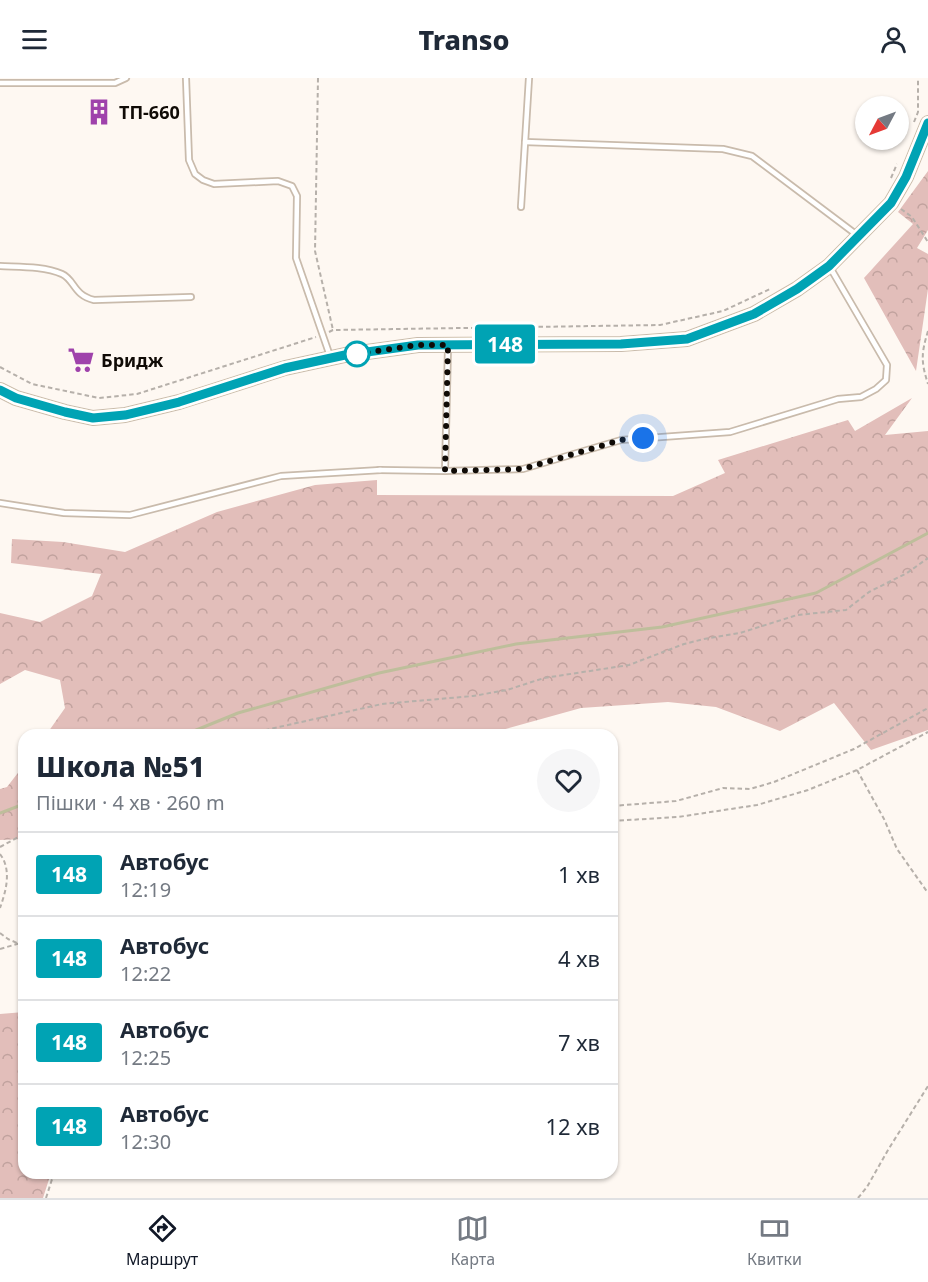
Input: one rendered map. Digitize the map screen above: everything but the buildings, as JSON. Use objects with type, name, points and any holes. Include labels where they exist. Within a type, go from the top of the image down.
[{"type":"street","points":[[0,390],[16,398],[93,418],[125,415],[179,402],[285,368],[330,358],[418,345],[621,344],[687,339],[754,314],[797,289],[829,266],[891,203],[906,177],[928,123]]},
{"type":"lane","points":[[0,83],[115,83],[126,78]]},
{"type":"lane","points":[[186,78],[189,160],[195,174],[214,184],[278,181],[292,186],[297,196],[296,258],[330,358]]},
{"type":"lane","points":[[521,207],[529,78]]},
{"type":"lane","points":[[525,142],[723,149],[742,152],[752,156],[860,237]]},
{"type":"lane","points":[[0,266],[62,274],[80,294],[94,300],[191,297]]},
{"type":"lane","points":[[0,503],[64,513],[130,515],[281,476],[380,470],[523,469],[621,440],[730,432],[838,399],[861,397],[886,380],[887,365],[829,266]]},
{"type":"lane","points":[[445,471],[448,345]]},
{"type":"path","points":[[318,78],[315,251],[333,330]]},
{"type":"path","points":[[911,131],[918,112],[918,78]]},
{"type":"path","points":[[887,185],[900,158]]},
{"type":"path","points":[[891,203],[912,217],[928,242]]},
{"type":"path","points":[[0,367],[32,384],[99,398],[137,394],[333,330],[660,325],[723,311],[777,286]]},
{"type":"path","points":[[928,331],[922,353],[922,365],[928,384]]},
{"type":"path","points":[[270,729],[382,704],[473,696],[507,690],[544,678],[629,665],[684,644],[740,633],[797,615],[846,610],[869,592],[907,573],[928,558]]},
{"type":"path","points":[[618,806],[676,801],[723,788],[750,789],[774,782],[854,749],[928,708]]},
{"type":"path","points":[[618,820],[678,817],[757,805],[808,790],[857,770],[928,732]]},
{"type":"path","points":[[857,770],[884,819],[897,849],[928,892]]},
{"type":"path","points":[[0,847],[18,837]]},
{"type":"path","points":[[0,854],[6,862],[7,888],[0,908]]},
{"type":"path","points":[[0,933],[18,943]]},
{"type":"path","points":[[0,949],[18,943]]},
{"type":"path","points":[[858,1198],[867,1188],[928,1086]]},
{"type":"path","points":[[46,1198],[52,1179]]},
{"type":"green space","points":[[928,171],[928,230],[917,248],[928,254],[928,289],[916,371],[864,278],[913,224],[898,212]]},
{"type":"green space","points":[[912,398],[885,435],[928,431],[928,730],[871,750],[834,703],[780,731],[716,707],[668,702],[581,708],[506,729],[50,729],[65,708],[60,680],[25,670],[0,684],[0,613],[40,622],[92,596],[101,574],[11,563],[12,539],[63,542],[125,552],[217,512],[315,485],[377,480],[377,495],[673,496],[725,473],[718,460],[848,420],[855,431]]},
{"type":"green space","points":[[18,773],[18,839],[0,840],[0,789],[7,787]]},
{"type":"green space","points":[[18,1012],[18,1179],[49,1179],[43,1198],[0,1198],[0,1014]]},
{"type":"waterway","points":[[199,729],[238,713],[379,673],[516,644],[662,627],[816,593],[928,533]]},
{"type":"waterway","points":[[0,813],[18,806]]},
{"type":"bus line","name":"148","points":[[0,390],[16,398],[93,418],[125,415],[179,402],[285,368],[345,355],[418,345],[621,344],[687,339],[754,314],[797,289],[829,266],[891,203],[906,177],[928,123]]},
{"type":"place","name":"ТП-660","points":[[99,112]]},
{"type":"place","name":"Бридж","points":[[81,360]]},
{"type":"route","points":[[357,354],[418,345],[448,345],[445,471],[523,469],[621,440],[643,438]]}]
